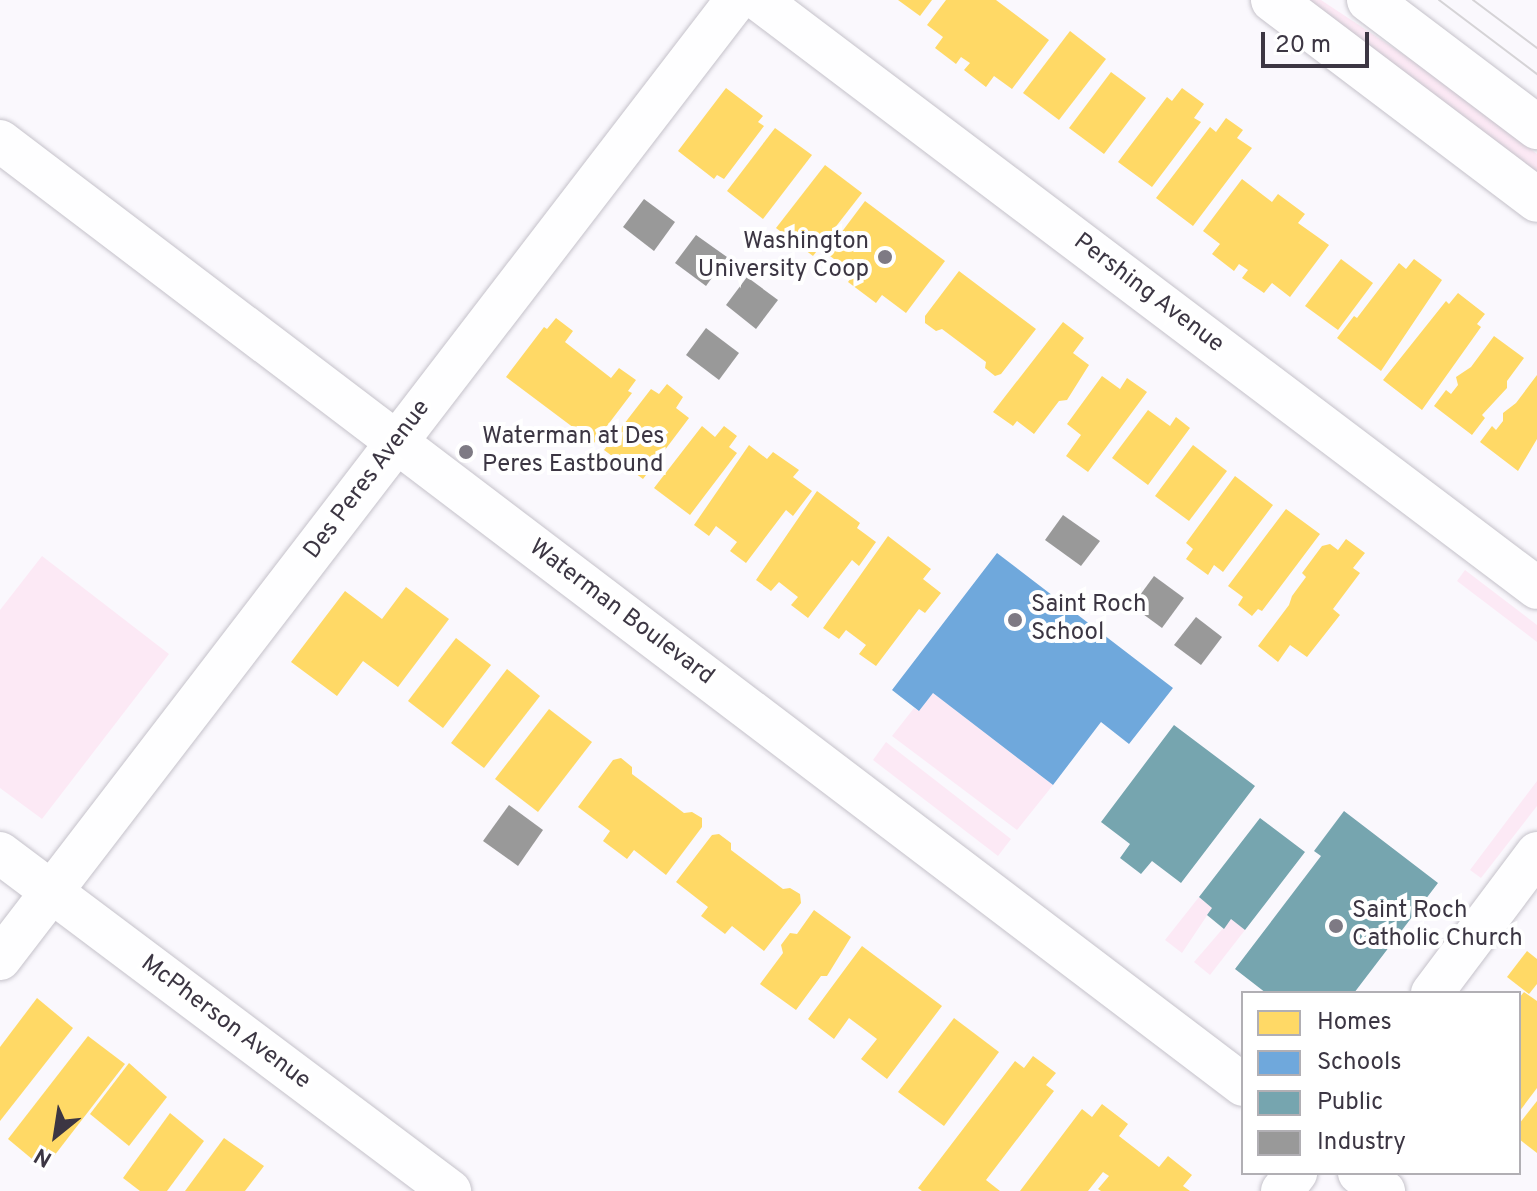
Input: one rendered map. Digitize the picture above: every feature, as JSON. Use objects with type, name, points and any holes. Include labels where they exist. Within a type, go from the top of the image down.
[{"type":"main road","points":[[1273,0],[1537,200]]},
{"type":"main road","points":[[1369,0],[1537,127]]},
{"type":"street","name":"Des Peres Avenue","points":[[0,959],[736,0]]},
{"type":"street","name":"Pershing Avenue","points":[[759,0],[1537,588]]},
{"type":"street","name":"Waterman Boulevard","points":[[0,141],[1241,1083]]},
{"type":"street","name":"McPherson Avenue","points":[[0,853],[450,1191]]},
{"type":"street","points":[[1434,991],[1537,853]]},
{"type":"street","points":[[1282,1191],[1294,1175]]},
{"type":"street","points":[[1362,1175],[1384,1191]]},
{"type":"shaded area","points":[[1302,0],[1321,0],[1433,74],[1537,154],[1537,177]]},
{"type":"shaded area","points":[[42,556],[169,654],[42,819],[0,788],[0,610]]},
{"type":"shaded area","points":[[1465,570],[1537,625],[1537,642],[1457,581]]},
{"type":"shaded area","points":[[933,693],[1053,785],[1017,830],[892,736],[914,708],[919,711]]},
{"type":"shaded area","points":[[886,742],[1011,839],[998,856],[873,760]]},
{"type":"shaded area","points":[[1537,781],[1537,806],[1481,878],[1470,870]]},
{"type":"shaded area","points":[[1199,897],[1212,908],[1182,953],[1165,940]]},
{"type":"shaded area","points":[[1231,919],[1245,930],[1210,975],[1194,962]]},
{"type":"building: Homes","points":[[898,0],[932,0],[920,16]]},
{"type":"building: Homes","points":[[946,0],[996,0],[1049,40],[1012,89],[994,76],[986,87],[964,70],[970,63],[961,57],[956,64],[935,48],[943,37],[927,25]]},
{"type":"building: Homes","points":[[1070,31],[1106,59],[1059,120],[1023,93]]},
{"type":"building: Homes","points":[[1111,72],[1146,98],[1104,154],[1069,128]]},
{"type":"building: Homes","points":[[726,88],[763,116],[758,122],[764,126],[724,179],[717,175],[714,179],[678,151]]},
{"type":"building: Homes","points":[[1182,88],[1204,104],[1194,118],[1201,122],[1152,187],[1118,162],[1167,97],[1172,101]]},
{"type":"building: Homes","points":[[1226,118],[1243,130],[1237,138],[1252,148],[1193,226],[1156,198],[1210,127],[1216,132]]},
{"type":"building: Homes","points":[[775,128],[812,155],[763,219],[727,191]]},
{"type":"building: Homes","points":[[825,165],[862,193],[813,256],[776,228]]},
{"type":"building: Homes","points":[[1242,179],[1272,202],[1278,194],[1305,214],[1298,223],[1329,245],[1290,297],[1272,283],[1264,293],[1242,278],[1248,270],[1239,264],[1234,271],[1212,254],[1220,244],[1203,231]]},
{"type":"building: Homes","name":"Washington University Coop","points":[[865,201],[945,261],[906,313],[882,295],[876,303],[848,282],[854,274],[826,253]]},
{"type":"building: Homes","points":[[1341,259],[1373,283],[1338,330],[1305,306]]},
{"type":"building: Homes","points":[[1414,259],[1442,280],[1381,371],[1337,338],[1354,316],[1357,318],[1399,263],[1406,269]]},
{"type":"building: Homes","name":"Washington University Coop","points":[[959,271],[1036,329],[1001,374],[995,376],[985,368],[986,362],[942,329],[936,331],[925,323],[925,316]]},
{"type":"building: Homes","points":[[1458,293],[1485,314],[1477,324],[1481,327],[1422,410],[1383,380],[1446,301],[1449,304]]},
{"type":"building: Homes","points":[[556,318],[573,331],[565,342],[611,378],[619,368],[636,380],[628,391],[632,393],[594,443],[506,377],[544,327],[547,329]]},
{"type":"building: Homes","points":[[1063,322],[1084,338],[1073,353],[1089,365],[1067,400],[1059,401],[1034,434],[1017,421],[1013,426],[993,412]]},
{"type":"building: Homes","points":[[1494,336],[1524,358],[1507,381],[1507,388],[1482,415],[1485,418],[1472,435],[1434,406],[1446,390],[1451,394],[1458,385],[1456,377],[1471,367]]},
{"type":"building: Homes","points":[[1537,375],[1537,439],[1518,471],[1480,442],[1492,426],[1496,430],[1503,421],[1503,413],[1516,403]]},
{"type":"building: Homes","points":[[1102,376],[1120,389],[1127,378],[1147,392],[1088,472],[1066,456],[1081,435],[1067,424]]},
{"type":"building: Homes","points":[[667,384],[683,397],[676,408],[689,418],[643,479],[604,450],[651,389],[659,394]]},
{"type":"building: Homes","points":[[1148,410],[1170,426],[1176,417],[1190,428],[1148,485],[1112,458]]},
{"type":"building: Homes","points":[[702,426],[715,437],[724,426],[737,436],[729,447],[737,453],[690,515],[654,488]]},
{"type":"building: Homes","points":[[749,445],[767,459],[773,452],[799,470],[793,477],[812,491],[793,516],[786,510],[746,563],[730,551],[737,542],[716,526],[709,536],[694,525]]},
{"type":"building: Homes","points":[[1193,445],[1227,471],[1189,521],[1155,496]]},
{"type":"building: Homes","points":[[1235,476],[1273,505],[1223,572],[1214,565],[1208,575],[1186,559],[1193,549],[1186,543]]},
{"type":"building: Homes","points":[[817,491],[860,523],[857,528],[876,542],[859,566],[852,560],[808,618],[791,605],[798,597],[779,582],[771,591],[756,580]]},
{"type":"building: Homes","points":[[1286,509],[1320,534],[1262,611],[1258,609],[1252,616],[1238,605],[1243,597],[1228,586]]},
{"type":"building: Homes","points":[[888,536],[931,569],[923,579],[941,593],[925,613],[919,609],[876,666],[859,654],[866,645],[846,630],[839,639],[823,628]]},
{"type":"building: Homes","points":[[1346,539],[1365,553],[1353,568],[1360,573],[1333,609],[1340,615],[1307,657],[1290,645],[1278,662],[1258,646],[1289,605],[1306,577],[1302,573],[1322,546],[1330,544],[1338,550]]},
{"type":"building: Homes","points":[[406,587],[449,619],[398,687],[363,661],[337,696],[291,662],[345,591],[382,619]]},
{"type":"building: Homes","points":[[456,638],[491,665],[443,728],[408,701]]},
{"type":"building: Homes","points":[[507,669],[540,696],[484,768],[451,743]]},
{"type":"building: Homes","points":[[549,709],[592,742],[538,812],[495,779]]},
{"type":"building: Homes","points":[[621,758],[632,767],[632,774],[684,813],[692,812],[702,818],[702,827],[666,875],[634,850],[627,859],[603,841],[610,831],[578,807],[613,760]]},
{"type":"building: Homes","points":[[719,834],[731,843],[731,850],[783,889],[790,888],[800,894],[801,903],[764,951],[732,926],[725,934],[701,916],[708,907],[676,882],[712,835]]},
{"type":"building: Homes","points":[[814,910],[851,937],[827,976],[821,976],[796,1010],[760,984],[783,953],[781,945],[790,933],[797,934]]},
{"type":"building: Homes","points":[[862,946],[942,1006],[887,1079],[861,1059],[877,1039],[849,1018],[834,1039],[808,1019]]},
{"type":"building: Homes","points":[[1527,951],[1537,959],[1537,984],[1529,994],[1507,977]]},
{"type":"building: Homes","points":[[1524,992],[1537,1001],[1537,1088],[1521,1109],[1521,996]]},
{"type":"building: Homes","points":[[37,998],[73,1028],[0,1121],[0,1047]]},
{"type":"building: Homes","points":[[954,1018],[999,1052],[944,1126],[898,1092]]},
{"type":"building: Homes","points":[[88,1036],[125,1064],[44,1169],[8,1139]]},
{"type":"building: Homes","points":[[1033,1056],[1056,1073],[1046,1085],[1054,1091],[986,1180],[1000,1191],[922,1191],[918,1188],[1015,1061],[1024,1068]]},
{"type":"building: Homes","points":[[129,1063],[167,1097],[129,1146],[90,1114]]},
{"type":"building: Homes","points":[[1537,1101],[1537,1153],[1521,1141],[1521,1121]]},
{"type":"building: Homes","points":[[1102,1104],[1128,1124],[1119,1136],[1159,1167],[1168,1156],[1192,1175],[1183,1186],[1190,1191],[1101,1191],[1098,1189],[1109,1176],[1103,1172],[1088,1191],[1020,1191],[1082,1109],[1092,1117]]},
{"type":"building: Homes","points":[[170,1113],[204,1141],[167,1191],[140,1191],[123,1178]]},
{"type":"building: Homes","points":[[224,1138],[264,1166],[245,1191],[185,1191]]},
{"type":"building: Schools","name":"Saint Roch School","points":[[997,553],[1173,688],[1129,744],[1101,722],[1053,785],[933,693],[919,711],[892,690]]},
{"type":"building: Public","points":[[1174,725],[1255,786],[1181,883],[1152,861],[1141,874],[1120,858],[1130,844],[1101,822]]},
{"type":"building: Public","name":"Saint Roch Catholic Church","points":[[1344,811],[1438,883],[1356,991],[1263,991],[1235,969],[1321,856],[1314,851]]},
{"type":"building: Public","points":[[1260,818],[1305,852],[1245,930],[1231,919],[1224,929],[1207,915],[1212,908],[1199,897]]},
{"type":"building: Industry","points":[[644,199],[675,222],[654,251],[623,227]]},
{"type":"building: Industry","points":[[696,235],[727,257],[706,286],[675,263]]},
{"type":"building: Industry","points":[[747,277],[778,300],[756,329],[726,305]]},
{"type":"building: Industry","points":[[706,328],[739,353],[719,380],[686,355]]},
{"type":"building: Industry","points":[[1063,515],[1100,541],[1081,566],[1045,540]]},
{"type":"building: Industry","points":[[1154,576],[1184,598],[1162,628],[1132,606]]},
{"type":"building: Industry","points":[[1196,617],[1222,637],[1201,665],[1174,645]]},
{"type":"building: Industry","points":[[509,805],[543,830],[518,866],[483,841]]},
{"type":"tram line","points":[[1439,0],[1537,74]]},
{"type":"tram line","points":[[1473,0],[1537,48]]},
{"type":"place","name":"Washington University Coop","points":[[885,257]]},
{"type":"place","name":"Waterman at Des Peres Eastbound","points":[[466,452]]},
{"type":"place","name":"Saint Roch School","points":[[1015,620]]},
{"type":"place","name":"Saint Roch Catholic Church","points":[[1336,926]]}]
